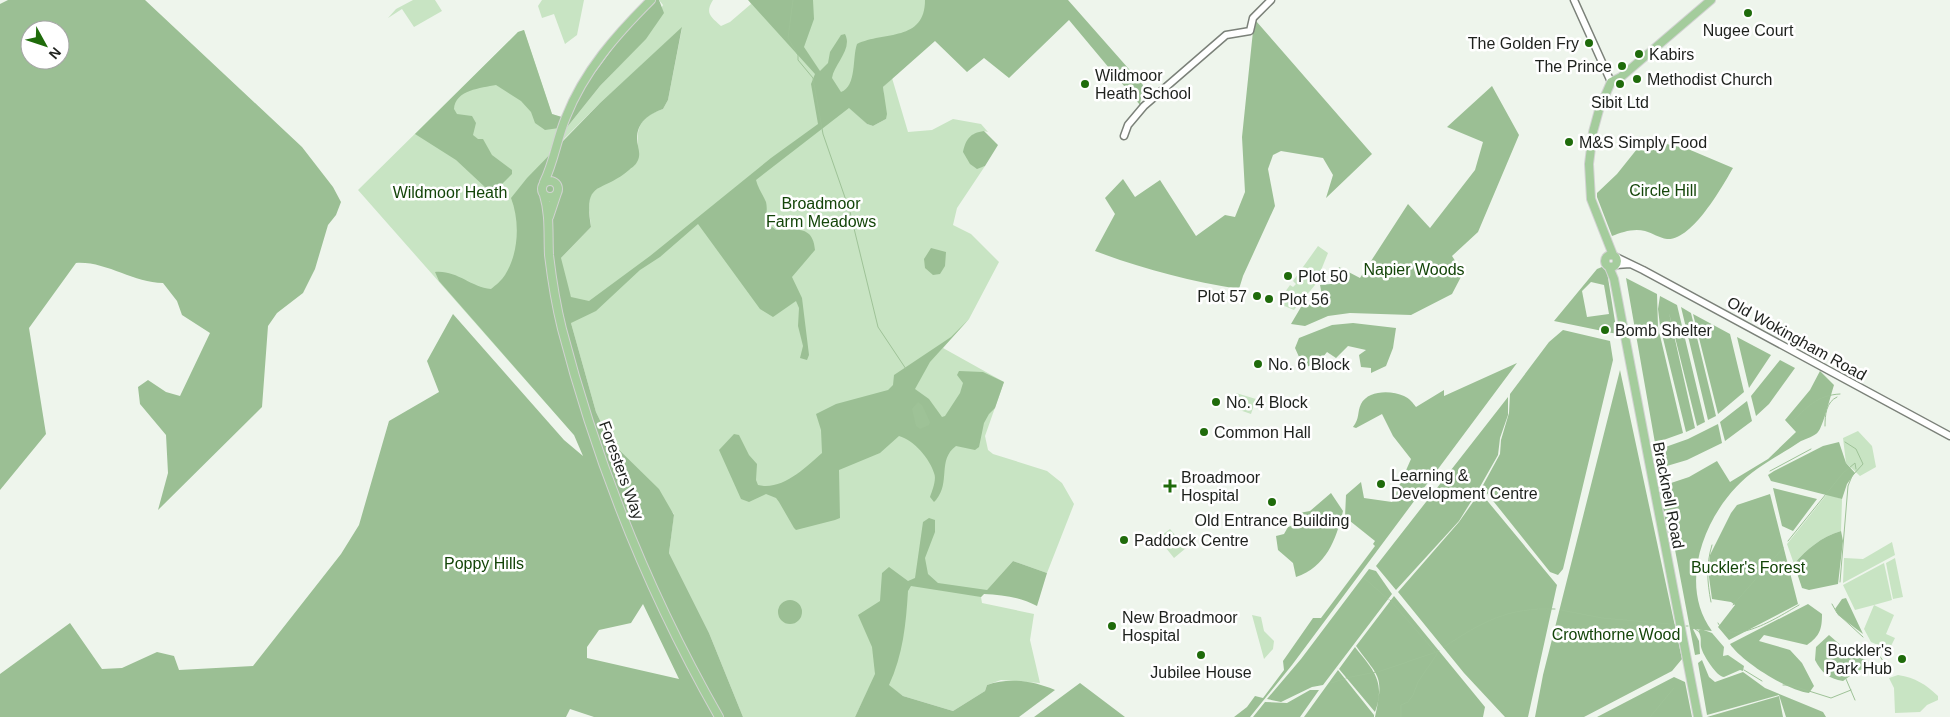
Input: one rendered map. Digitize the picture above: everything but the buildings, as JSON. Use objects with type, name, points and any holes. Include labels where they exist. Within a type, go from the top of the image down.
[{"type":"main road","points":[[552,161],[557,193],[552,197],[544,195],[541,188],[552,161],[566,115],[588,73],[610,44],[651,0]]},
{"type":"main road","points":[[1611,82],[1621,77],[1711,0]]},
{"type":"main road","name":"Bracknell Road","points":[[1611,82],[1596,120],[1589,164],[1591,198],[1613,261],[1614,279],[1698,717]]},
{"type":"main road","points":[[544,182],[549,180],[556,183]]},
{"type":"main road","name":"Foresters Way","points":[[549,218],[557,193]]},
{"type":"main road","name":"Foresters Way","points":[[544,195],[549,218],[550,256],[559,314],[594,434],[648,576],[679,643],[718,717]]},
{"type":"street","points":[[1124,136],[1128,125],[1144,106],[1228,34],[1250,31],[1253,18],[1271,0]]},
{"type":"street","points":[[1574,0],[1611,82]]},
{"type":"street","name":"Old Wokingham Road","points":[[1613,261],[1631,264],[1950,436]]},
{"type":"green space","points":[[8,0],[145,0],[302,147],[333,187],[341,202],[336,215],[328,225],[315,269],[303,293],[277,313],[268,326],[262,407],[158,510],[168,473],[166,435],[140,404],[138,387],[148,380],[166,392],[180,396],[210,333],[182,315],[177,301],[163,283],[141,280],[98,265],[76,263],[29,328],[46,434],[0,490],[0,4]]},
{"type":"green space","points":[[413,0],[435,0],[442,11],[414,27],[402,9],[388,18],[396,9]]},
{"type":"green space","points":[[542,0],[584,0],[577,35],[565,44],[554,14],[542,18],[538,6]]},
{"type":"green space","points":[[654,0],[659,0],[664,13],[646,39],[600,86],[560,136],[559,128],[545,130],[535,123],[531,112],[521,101],[496,85],[470,91],[459,98],[455,103],[454,109],[457,114],[472,116],[476,123],[473,135],[478,139],[483,139],[492,155],[512,170],[512,174],[499,187],[486,188],[456,160],[415,134],[518,32],[524,30],[552,114],[562,117],[630,25]]},
{"type":"green space","name":"Broadmoor Farm Meadows","points":[[659,0],[713,0],[709,11],[714,20],[721,26],[730,22],[751,4],[749,0],[980,0],[896,73],[891,69],[850,108],[867,124],[873,126],[886,119],[883,87],[892,78],[908,132],[932,130],[953,119],[981,124],[988,132],[984,131],[977,168],[985,166],[957,208],[953,225],[971,234],[999,262],[969,319],[943,348],[1004,382],[985,436],[988,450],[993,454],[1047,471],[1062,483],[1074,504],[1047,573],[1013,561],[981,597],[982,603],[1034,614],[1030,640],[1040,683],[1001,680],[987,685],[985,691],[953,711],[903,696],[889,686],[868,690],[855,717],[743,717],[709,633],[669,553],[674,514],[610,441],[596,412],[571,323],[574,304],[567,288],[560,259],[591,227],[588,201],[592,193],[639,153],[638,137],[640,125],[649,116],[663,109],[668,100],[682,28],[600,103],[558,145],[560,136],[600,86],[646,38],[663,5]]},
{"type":"green space","name":"Poppy Hills","points":[[748,0],[813,0],[814,19],[804,47],[820,71],[828,63],[830,52],[841,35],[845,34],[847,45],[832,78],[841,92],[850,84],[852,78],[857,44],[911,29],[918,23],[923,13],[925,0],[1068,0],[1143,85],[1140,105],[1069,20],[1009,78],[984,58],[967,72],[935,41],[883,87],[886,119],[873,126],[867,124],[849,108],[756,180],[766,202],[766,217],[771,226],[776,230],[802,230],[811,236],[814,242],[815,250],[792,277],[802,298],[809,355],[807,360],[800,358],[803,346],[798,326],[799,308],[796,301],[773,317],[760,309],[698,224],[660,257],[640,270],[596,311],[571,323],[596,412],[610,441],[659,489],[674,515],[669,553],[709,633],[743,717],[594,717],[570,709],[566,717],[0,717],[0,674],[70,623],[102,669],[122,668],[157,652],[174,656],[179,670],[253,666],[341,554],[359,525],[389,421],[439,392],[427,361],[453,314],[564,440],[583,456],[574,435],[439,281],[435,272],[457,276],[483,288],[491,289],[501,281],[510,266],[517,237],[516,217],[511,198],[527,178],[600,103],[682,27],[668,100],[663,109],[649,116],[639,128],[637,139],[639,156],[636,163],[619,177],[596,189],[592,194],[589,212],[591,227],[561,258],[571,297],[589,301],[650,256],[771,158],[818,124],[811,84],[815,74]],"holes":[[[643,604],[679,679],[587,658],[587,647],[599,630],[631,623]]]},
{"type":"green space","points":[[1256,21],[1372,154],[1326,198],[1333,175],[1323,158],[1281,151],[1273,155],[1268,169],[1275,206],[1243,276],[1239,289],[1166,274],[1095,251],[1115,214],[1105,198],[1123,179],[1135,197],[1160,180],[1196,236],[1225,215],[1235,217],[1245,192],[1242,137],[1253,31]]},
{"type":"green space","name":"Wildmoor Heath","points":[[524,30],[552,114],[562,118],[549,154],[574,435],[358,190],[518,32]]},
{"type":"green space","name":"Napier Woods","points":[[1492,86],[1519,135],[1478,232],[1452,256],[1463,273],[1452,294],[1411,315],[1350,313],[1328,316],[1305,326],[1291,324],[1301,307],[1323,301],[1320,285],[1331,284],[1339,267],[1360,278],[1408,204],[1430,228],[1475,170],[1483,142],[1447,127]]},
{"type":"green space","points":[[984,131],[998,145],[985,166],[977,169],[970,164],[963,152],[969,137]]},
{"type":"green space","name":"Circle Hill","points":[[1645,139],[1688,149],[1733,168],[1705,211],[1696,222],[1677,237],[1661,238],[1645,231],[1637,230],[1612,236],[1597,197],[1597,193],[1617,174]]},
{"type":"green space","points":[[1318,246],[1328,253],[1315,285],[1294,310],[1282,305],[1280,301],[1288,295],[1285,292],[1290,285],[1293,287],[1296,284],[1293,281]]},
{"type":"green space","points":[[931,248],[946,252],[945,266],[940,274],[933,275],[925,268],[924,259]]},
{"type":"green space","points":[[1602,267],[1607,272],[1617,334],[1554,321],[1597,269]],"holes":[[[1591,282],[1604,285],[1609,314],[1587,317],[1582,291]]]},
{"type":"green space","points":[[1626,278],[1657,294],[1658,327],[1683,433],[1655,443]]},
{"type":"green space","points":[[1660,296],[1677,305],[1705,422],[1697,426],[1669,313],[1695,428],[1686,432],[1660,326],[1658,309]]},
{"type":"green space","points":[[1681,307],[1691,313],[1716,416],[1708,420]]},
{"type":"green space","points":[[1693,314],[1730,334],[1744,392],[1718,414]]},
{"type":"green space","points":[[969,319],[930,362],[915,389],[929,399],[942,417],[945,416],[960,393],[963,383],[957,375],[959,371],[983,372],[1004,382],[995,408],[984,423],[979,447],[975,450],[956,446],[950,452],[945,464],[943,486],[934,502],[930,497],[935,476],[929,462],[916,446],[899,436],[880,453],[839,470],[840,518],[835,520],[796,530],[776,498],[766,494],[749,502],[741,499],[719,450],[734,434],[739,435],[749,455],[757,464],[756,480],[758,485],[776,485],[793,477],[822,453],[821,430],[816,414],[836,404],[888,390],[893,385],[894,375],[951,337]]},
{"type":"green space","points":[[1353,323],[1396,328],[1393,348],[1386,366],[1371,373],[1371,368],[1361,367],[1359,355],[1366,350],[1348,346],[1336,358],[1327,352],[1319,362],[1304,368],[1295,348],[1299,338],[1332,325]]},
{"type":"green space","points":[[1563,330],[1610,341],[1613,360],[1563,569],[1558,575],[1550,572],[1482,487],[1500,454],[1501,440],[1509,413],[1510,394],[1549,342]]},
{"type":"green space","points":[[1737,337],[1771,355],[1749,388]]},
{"type":"green space","points":[[1780,360],[1795,368],[1769,404],[1756,416],[1751,396]]},
{"type":"green space","points":[[1517,363],[1292,665],[1250,717],[1234,717],[1247,707],[1255,696],[1263,698],[1284,670],[1283,661],[1313,618],[1321,618],[1375,546],[1373,544],[1375,541],[1345,517],[1346,495],[1361,482],[1364,498],[1392,502],[1411,459],[1393,436],[1382,414],[1356,428],[1353,427],[1357,421],[1364,399],[1380,392],[1387,392],[1406,397],[1416,407],[1444,390],[1444,396]]},
{"type":"green space","name":"Crowthorne Wood","points":[[1620,370],[1682,659],[1672,671],[1584,717],[1535,717],[1543,675]]},
{"type":"green space","name":"Buckler's Forest","points":[[1820,371],[1834,385],[1818,432],[1762,465],[1740,483],[1712,521],[1703,543],[1697,566],[1696,589],[1701,611],[1712,631],[1693,629],[1699,641],[1700,654],[1695,655],[1672,534],[1668,534],[1659,487],[1689,477],[1717,461],[1730,482],[1768,459],[1796,432],[1785,420],[1810,390]]},
{"type":"green space","points":[[1236,393],[1256,399],[1251,414],[1231,407]]},
{"type":"green space","points":[[1508,397],[1508,415],[1500,438],[1498,455],[1477,492],[1459,521],[1396,590],[1376,566]]},
{"type":"green space","points":[[1747,401],[1752,421],[1725,441],[1720,422]]},
{"type":"green space","points":[[1718,424],[1722,443],[1687,460],[1660,468],[1657,450],[1688,439]]},
{"type":"green space","points":[[1858,431],[1872,446],[1876,467],[1860,476],[1846,463],[1843,438]]},
{"type":"green space","points":[[1839,442],[1846,463],[1855,473],[1847,484],[1842,499],[1771,481],[1768,475],[1774,471],[1823,446]]},
{"type":"green space","name":"Buckler's Forest","points":[[1773,488],[1817,499],[1793,531],[1782,526]]},
{"type":"green space","name":"Crowthorne Wood","points":[[1480,492],[1557,585],[1528,717],[1505,717],[1464,673],[1398,592],[1459,522]]},
{"type":"green space","points":[[1331,493],[1343,511],[1333,542],[1315,567],[1296,577],[1293,563],[1278,550],[1276,536],[1284,534],[1288,527],[1296,524],[1299,513],[1310,511]]},
{"type":"green space","name":"Buckler's Forest","points":[[1770,494],[1798,604],[1729,640],[1718,627],[1735,605],[1731,602],[1712,599],[1708,570],[1710,555],[1737,505]]},
{"type":"green space","points":[[1827,494],[1842,499],[1841,531],[1815,544],[1794,564],[1787,544]]},
{"type":"green space","points":[[929,518],[935,520],[935,532],[925,558],[928,574],[938,583],[987,590],[1013,561],[1047,573],[1037,606],[1024,600],[1005,596],[984,594],[981,597],[911,586],[908,591],[901,651],[889,685],[903,696],[953,711],[985,691],[987,685],[1004,681],[1039,684],[1055,690],[1019,717],[855,717],[875,674],[872,647],[858,615],[880,601],[882,573],[889,567],[908,581],[915,578],[923,522]]},
{"type":"green space","points":[[1170,529],[1186,548],[1174,558],[1158,538]]},
{"type":"green space","name":"Buckler's Forest","points":[[1841,531],[1843,541],[1838,584],[1809,590],[1802,588],[1794,564],[1815,544]]},
{"type":"green space","points":[[1892,542],[1895,555],[1843,583],[1844,558],[1863,559]]},
{"type":"green space","points":[[1895,558],[1903,597],[1893,599],[1886,563]]},
{"type":"green space","points":[[1884,563],[1892,600],[1855,610],[1843,585]]},
{"type":"green space","points":[[1369,569],[1376,571],[1392,594],[1323,685],[1312,687],[1281,702],[1267,699],[1301,659]]},
{"type":"green space","points":[[1394,596],[1485,707],[1483,717],[1375,717],[1379,693],[1378,678],[1356,646]]},
{"type":"green space","name":"Buckler's Forest","points":[[1846,598],[1863,634],[1838,615],[1835,609],[1842,599]]},
{"type":"green space","points":[[790,600],[798,604],[802,612],[798,620],[790,624],[782,620],[778,612],[782,604]]},
{"type":"green space","name":"Buckler's Forest","points":[[1808,604],[1822,614],[1819,632],[1811,642],[1807,645],[1764,635],[1759,641],[1790,650],[1802,663],[1814,686],[1809,693],[1789,687],[1766,674],[1744,659],[1730,644]]},
{"type":"green space","points":[[1874,605],[1894,615],[1886,634],[1895,638],[1889,650],[1871,642],[1864,629]]},
{"type":"green space","points":[[1252,615],[1261,617],[1264,631],[1274,641],[1273,649],[1264,659]]},
{"type":"green space","points":[[1355,647],[1376,676],[1379,692],[1375,712],[1339,669]]},
{"type":"green space","points":[[1702,660],[1709,677],[1715,682],[1743,672],[1765,688],[1823,712],[1826,717],[1786,717],[1779,695],[1707,715],[1698,663]]},
{"type":"green space","points":[[1338,670],[1374,715],[1374,717],[1304,717]]},
{"type":"green space","points":[[1898,675],[1910,678],[1924,685],[1938,696],[1938,700],[1927,705],[1920,712],[1895,713],[1894,688],[1889,678]]},
{"type":"green space","name":"Crowthorne Wood","points":[[1674,677],[1685,682],[1692,717],[1597,717]]},
{"type":"green space","points":[[1080,683],[1125,717],[1034,717]]},
{"type":"green space","points":[[1310,690],[1319,690],[1300,717],[1253,717],[1265,702],[1287,703]]},
{"type":"green space","points":[[1779,696],[1783,717],[1707,717]]},
{"type":"shaded area","points":[[918,402],[922,405],[930,422],[929,425],[920,429],[916,426],[912,409]]},
{"type":"shaded area","points":[[1701,629],[1712,633],[1724,647],[1723,656],[1728,655],[1744,666],[1743,671],[1740,670],[1724,677],[1714,670],[1702,650],[1698,631]]},
{"type":"shaded area","points":[[1829,635],[1852,655],[1867,660],[1869,667],[1857,671],[1843,681],[1834,679],[1826,674],[1815,660],[1816,647]]},
{"type":"waterway","points":[[793,0],[788,38],[798,55],[798,60],[813,78],[823,134],[849,209]]},
{"type":"waterway","points":[[850,212],[878,327],[906,369]]},
{"type":"waterway","points":[[1791,423],[1812,403],[1825,397],[1840,394]]},
{"type":"waterway","points":[[1825,426],[1828,405],[1837,397]]},
{"type":"waterway","points":[[1840,582],[1848,486],[1852,476],[1863,464],[1856,449],[1845,442]]},
{"type":"waterway","points":[[1770,471],[1811,449]]},
{"type":"waterway","points":[[1788,541],[1843,473],[1855,463],[1856,469]]},
{"type":"waterway","points":[[1711,602],[1708,573],[1712,545]]},
{"type":"waterway","points":[[1733,605],[1783,548]]},
{"type":"waterway","points":[[1364,578],[1388,599]]},
{"type":"waterway","points":[[1390,600],[1437,654],[1418,682],[1413,695],[1408,702],[1401,705],[1401,717]]},
{"type":"waterway","points":[[1832,604],[1837,613],[1863,637]]},
{"type":"waterway","points":[[1718,623],[1725,630],[1734,632],[1745,631],[1770,622],[1799,605]]},
{"type":"waterway","points":[[1444,647],[1483,623],[1496,618],[1523,611],[1555,609]]},
{"type":"waterway","points":[[1561,610],[1602,618],[1670,624]]},
{"type":"waterway","points":[[1691,626],[1698,631]]},
{"type":"waterway","points":[[1875,648],[1889,671]]},
{"type":"waterway","points":[[1378,672],[1439,651]]},
{"type":"waterway","points":[[1744,670],[1762,681]]},
{"type":"waterway","points":[[1346,678],[1376,672]]},
{"type":"waterway","points":[[1331,683],[1344,679]]},
{"type":"waterway","points":[[1846,679],[1855,700]]},
{"type":"waterway","points":[[1783,685],[1790,685],[1831,698],[1851,690]]},
{"type":"waterway","points":[[1650,717],[1674,688]]},
{"type":"place","name":"Nugee Court","points":[[1748,13]]},
{"type":"place","name":"The Golden Fry","points":[[1589,43]]},
{"type":"place","name":"Kabirs","points":[[1639,54]]},
{"type":"place","name":"The Prince","points":[[1622,66]]},
{"type":"place","name":"Methodist Church","points":[[1637,79]]},
{"type":"place","name":"Wildmoor Heath School","points":[[1085,84]]},
{"type":"place","name":"Sibit Ltd","points":[[1620,84]]},
{"type":"place","name":"M&S Simply Food","points":[[1569,142]]},
{"type":"place","name":"Plot 50","points":[[1288,276]]},
{"type":"place","name":"Plot 57","points":[[1257,296]]},
{"type":"place","name":"Plot 56","points":[[1269,299]]},
{"type":"place","name":"Bomb Shelter","points":[[1605,330]]},
{"type":"place","name":"No. 6 Block","points":[[1258,364]]},
{"type":"place","name":"No. 4 Block","points":[[1216,402]]},
{"type":"place","name":"Common Hall","points":[[1204,432]]},
{"type":"place","name":"Learning & Development Centre","points":[[1381,484]]},
{"type":"place","name":"Broadmoor Hospital","points":[[1170,486]]},
{"type":"place","name":"Old Entrance Building","points":[[1272,502]]},
{"type":"place","name":"Paddock Centre","points":[[1124,540]]},
{"type":"place","name":"New Broadmoor Hospital","points":[[1112,626]]},
{"type":"place","name":"Jubilee House","points":[[1201,655]]},
{"type":"place","name":"Buckler's Park Hub","points":[[1902,659]]}]
